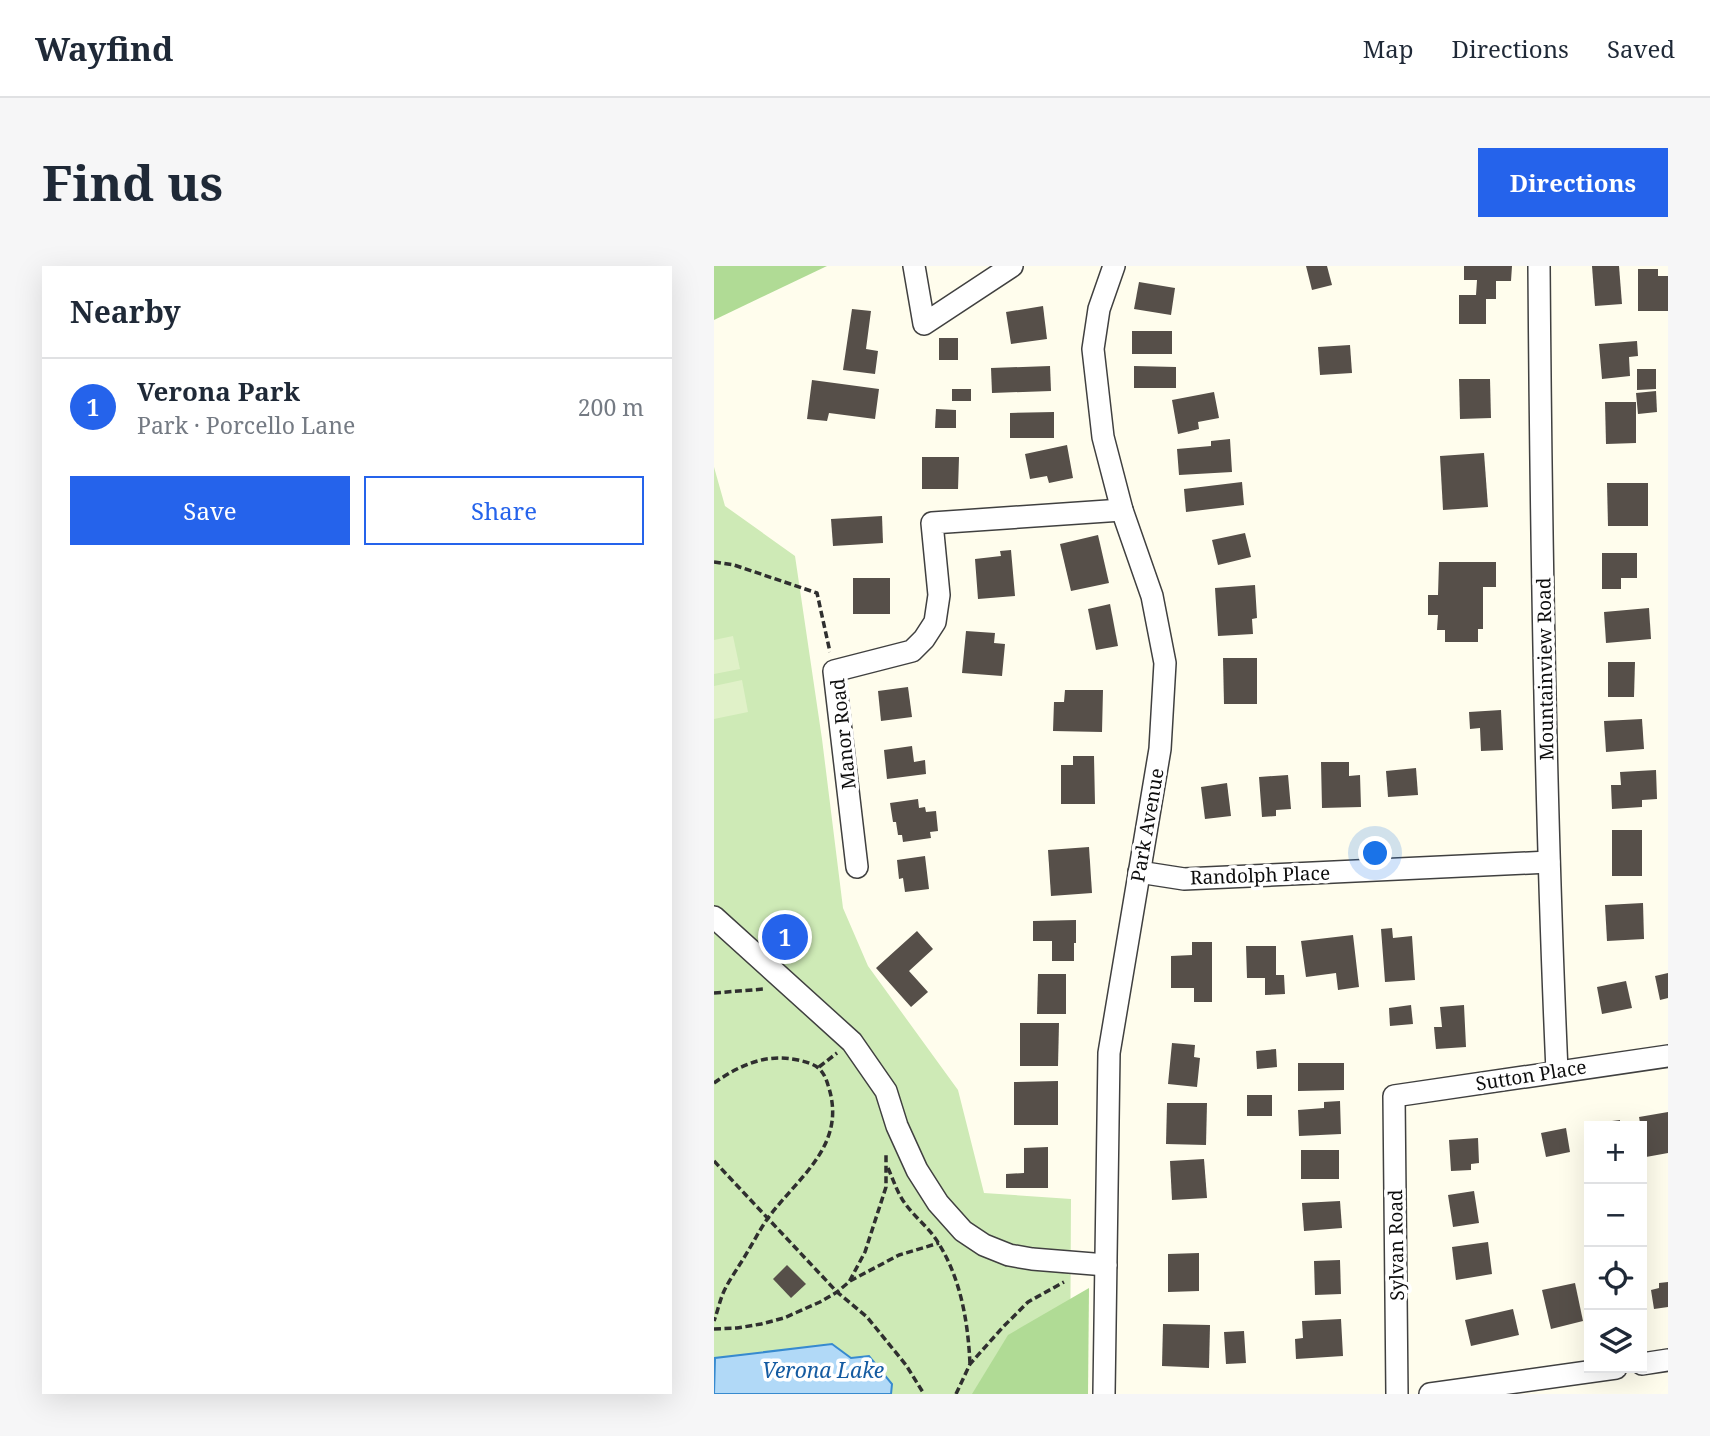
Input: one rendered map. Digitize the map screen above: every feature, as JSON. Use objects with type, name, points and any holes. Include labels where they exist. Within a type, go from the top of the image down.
[{"type":"street","points":[[914,266],[924,324],[1013,266]]},
{"type":"street","name":"Park Avenue","points":[[1104,1394],[1109,1053],[1160,749],[1166,663],[1152,596],[1122,510],[1104,437],[1093,349],[1099,309],[1114,266]]},
{"type":"street","name":"Mountainview Road","points":[[1539,266],[1541,526],[1557,1071]]},
{"type":"street","name":"Manor Road","points":[[857,867],[834,671],[912,651],[924,639],[935,622],[939,595],[932,523],[1122,510]]},
{"type":"street","name":"Randolph Place","points":[[1139,872],[1184,879],[1549,862]]},
{"type":"street","points":[[714,917],[852,1042],[886,1091],[897,1126],[917,1170],[938,1203],[963,1231],[984,1245],[1009,1255],[1105,1265]]},
{"type":"street","name":"Sutton Place","points":[[1394,1097],[1668,1056]]},
{"type":"street","name":"Sylvan Road","points":[[1394,1097],[1397,1394]]},
{"type":"street","points":[[1647,1363],[1668,1360]]},
{"type":"street","points":[[1430,1394],[1584,1372]]},
{"type":"path","points":[[714,562],[734,565],[817,593],[834,671]]},
{"type":"path","points":[[714,993],[764,989]]},
{"type":"path","points":[[832,1047],[842,1058]]},
{"type":"path","points":[[819,1067],[838,1052]]},
{"type":"path","points":[[714,1083],[734,1069],[762,1059],[776,1057],[806,1061],[819,1067],[831,1094],[833,1109],[830,1136],[824,1149],[804,1178],[768,1218],[722,1293],[714,1321]]},
{"type":"path","points":[[849,1282],[865,1252],[886,1187],[886,1153]]},
{"type":"path","points":[[714,1161],[837,1292],[867,1317],[906,1365],[924,1394]]},
{"type":"path","points":[[887,1165],[904,1203],[939,1243],[951,1268],[966,1318],[970,1364]]},
{"type":"path","points":[[714,1329],[737,1328],[784,1318],[820,1302],[849,1282],[898,1255],[939,1243]]},
{"type":"path","points":[[956,1394],[970,1364],[1003,1327],[1028,1302],[1070,1279]]},
{"type":"green space","points":[[714,266],[827,266],[714,320]]},
{"type":"green space","points":[[714,467],[725,506],[795,556],[843,908],[868,966],[958,1090],[984,1193],[1071,1199],[1070,1394],[891,1394],[892,1384],[832,1344],[714,1358]]},
{"type":"green space","points":[[733,636],[740,669],[714,674],[714,640]]},
{"type":"green space","points":[[742,680],[748,712],[714,719],[714,686]]},
{"type":"green space","points":[[1089,1288],[1088,1394],[972,1394],[1008,1335]]},
{"type":"water","name":"Verona Lake","points":[[832,1344],[851,1358],[869,1356],[892,1384],[891,1394],[714,1394],[715,1358]]},
{"type":"building","points":[[1306,266],[1327,266],[1332,285],[1312,290]]},
{"type":"building","points":[[1464,266],[1512,266],[1511,281],[1496,281],[1496,299],[1486,299],[1486,324],[1459,324],[1459,295],[1476,295],[1477,280],[1464,280]]},
{"type":"building","points":[[1592,266],[1619,266],[1622,304],[1595,306]]},
{"type":"building","points":[[1638,269],[1658,269],[1658,276],[1668,276],[1668,311],[1638,311]]},
{"type":"building","points":[[1139,282],[1175,288],[1171,315],[1134,309]]},
{"type":"building","points":[[1043,306],[1047,339],[1011,344],[1006,312]]},
{"type":"building","points":[[852,309],[871,311],[866,349],[878,351],[875,374],[843,370]]},
{"type":"building","points":[[1132,331],[1172,331],[1172,354],[1132,354]]},
{"type":"building","points":[[939,338],[958,338],[958,360],[939,360]]},
{"type":"building","points":[[1637,341],[1638,356],[1629,357],[1630,376],[1602,379],[1599,344]]},
{"type":"building","points":[[1350,345],[1352,373],[1320,375],[1318,347]]},
{"type":"building","points":[[1050,366],[1051,391],[992,393],[991,368]]},
{"type":"building","points":[[1134,366],[1176,367],[1176,388],[1134,388]]},
{"type":"building","points":[[1637,369],[1656,369],[1656,389],[1637,390]]},
{"type":"building","points":[[1459,379],[1490,379],[1491,418],[1460,419]]},
{"type":"building","points":[[812,380],[879,389],[875,419],[829,413],[827,421],[807,419]]},
{"type":"building","points":[[952,389],[971,389],[971,401],[952,401]]},
{"type":"building","points":[[1656,391],[1657,412],[1638,414],[1636,393]]},
{"type":"building","points":[[1214,392],[1219,418],[1198,422],[1199,429],[1178,434],[1172,400]]},
{"type":"building","points":[[1605,402],[1636,402],[1636,443],[1606,444]]},
{"type":"building","points":[[936,409],[956,410],[956,428],[935,428]]},
{"type":"building","points":[[1054,412],[1054,438],[1010,438],[1010,413]]},
{"type":"building","points":[[1230,439],[1232,472],[1179,475],[1177,449],[1211,446],[1211,441]]},
{"type":"building","points":[[1067,445],[1073,478],[1049,483],[1047,476],[1030,479],[1025,454]]},
{"type":"building","points":[[1484,453],[1488,507],[1443,510],[1440,456]]},
{"type":"building","points":[[922,457],[959,457],[958,489],[922,489]]},
{"type":"building","points":[[1242,482],[1244,505],[1186,512],[1184,489]]},
{"type":"building","points":[[1607,483],[1648,483],[1648,526],[1608,526]]},
{"type":"building","points":[[882,516],[883,543],[833,546],[831,519]]},
{"type":"building","points":[[1245,533],[1251,557],[1218,565],[1212,540]]},
{"type":"building","points":[[1098,535],[1109,583],[1071,591],[1060,544]]},
{"type":"building","points":[[1011,550],[1015,596],[978,599],[975,559],[1001,556],[1000,551]]},
{"type":"building","points":[[1602,553],[1637,553],[1637,578],[1621,578],[1621,589],[1602,589]]},
{"type":"building","points":[[1439,562],[1496,562],[1496,587],[1483,587],[1483,629],[1478,629],[1478,642],[1445,642],[1445,630],[1437,630],[1438,615],[1428,615],[1428,595],[1438,595]]},
{"type":"building","points":[[853,578],[890,578],[890,614],[853,614]]},
{"type":"building","points":[[1255,585],[1257,618],[1252,619],[1253,634],[1218,636],[1215,588]]},
{"type":"building","points":[[1110,604],[1118,646],[1096,650],[1088,609]]},
{"type":"building","points":[[1649,608],[1651,639],[1606,643],[1604,612]]},
{"type":"building","points":[[966,631],[995,633],[994,643],[1005,644],[1002,676],[962,673]]},
{"type":"building","points":[[1223,658],[1257,658],[1257,704],[1224,704]]},
{"type":"building","points":[[1608,662],[1635,662],[1634,697],[1608,697]]},
{"type":"building","points":[[908,687],[912,717],[881,721],[878,691]]},
{"type":"building","points":[[1065,690],[1103,690],[1102,732],[1053,731],[1054,702],[1064,702]]},
{"type":"building","points":[[1501,710],[1503,750],[1481,751],[1480,728],[1470,729],[1469,712]]},
{"type":"building","points":[[1642,719],[1644,749],[1606,752],[1604,721]]},
{"type":"building","points":[[912,746],[914,762],[925,760],[926,774],[887,779],[884,750]]},
{"type":"building","points":[[1073,756],[1094,756],[1095,804],[1061,804],[1061,765],[1073,765]]},
{"type":"building","points":[[1321,762],[1349,762],[1349,776],[1360,775],[1361,807],[1322,808]]},
{"type":"building","points":[[1416,768],[1418,795],[1388,797],[1386,771]]},
{"type":"building","points":[[1656,770],[1657,799],[1642,800],[1642,807],[1612,809],[1611,785],[1621,785],[1620,772]]},
{"type":"building","points":[[1288,775],[1291,809],[1276,810],[1276,816],[1262,817],[1259,777]]},
{"type":"building","points":[[1227,783],[1231,816],[1205,819],[1201,787]]},
{"type":"building","points":[[918,799],[919,808],[925,807],[926,812],[936,811],[938,831],[930,832],[931,838],[903,842],[902,835],[898,835],[896,822],[893,822],[890,803]]},
{"type":"building","points":[[1612,830],[1642,830],[1642,876],[1612,876]]},
{"type":"building","points":[[1089,847],[1092,893],[1051,896],[1048,850]]},
{"type":"building","points":[[925,856],[929,889],[905,892],[903,878],[899,879],[897,860]]},
{"type":"building","points":[[1643,903],[1644,939],[1607,941],[1605,905]]},
{"type":"building","points":[[1076,920],[1074,961],[1052,961],[1052,941],[1033,941],[1033,921]]},
{"type":"building","points":[[1392,928],[1393,938],[1412,936],[1415,980],[1385,982],[1381,929]]},
{"type":"building","points":[[917,931],[933,949],[909,971],[928,992],[911,1007],[876,968]]},
{"type":"building","points":[[1353,935],[1359,987],[1338,990],[1336,973],[1306,977],[1301,941]]},
{"type":"building","points":[[1192,942],[1212,942],[1212,1002],[1194,1002],[1194,988],[1171,988],[1171,956],[1192,955]]},
{"type":"building","points":[[1246,946],[1276,946],[1276,975],[1284,975],[1285,994],[1265,995],[1265,978],[1247,978]]},
{"type":"building","points":[[1668,973],[1668,998],[1660,1000],[1655,976]]},
{"type":"building","points":[[1038,974],[1066,974],[1066,1014],[1037,1014]]},
{"type":"building","points":[[1626,981],[1632,1008],[1602,1014],[1597,987]]},
{"type":"building","points":[[1411,1005],[1413,1024],[1390,1026],[1389,1008]]},
{"type":"building","points":[[1464,1005],[1466,1047],[1436,1049],[1434,1027],[1442,1027],[1440,1007]]},
{"type":"building","points":[[1020,1023],[1059,1023],[1058,1066],[1020,1066]]},
{"type":"building","points":[[1172,1043],[1195,1045],[1194,1057],[1200,1058],[1197,1087],[1168,1084]]},
{"type":"building","points":[[1276,1049],[1277,1067],[1257,1069],[1256,1051]]},
{"type":"building","points":[[1298,1063],[1344,1063],[1344,1090],[1298,1091]]},
{"type":"building","points":[[1058,1081],[1058,1125],[1014,1125],[1014,1082]]},
{"type":"building","points":[[1247,1095],[1272,1095],[1272,1116],[1247,1116]]},
{"type":"building","points":[[1340,1101],[1341,1134],[1299,1136],[1298,1110],[1324,1108],[1324,1102]]},
{"type":"building","points":[[1167,1103],[1207,1103],[1206,1145],[1166,1144]]},
{"type":"building","points":[[1668,1112],[1668,1153],[1647,1157],[1647,1121],[1640,1121],[1639,1117]]},
{"type":"building","points":[[1566,1128],[1570,1152],[1546,1157],[1541,1133]]},
{"type":"building","points":[[1478,1138],[1479,1163],[1471,1164],[1471,1170],[1451,1171],[1449,1140]]},
{"type":"building","points":[[1048,1147],[1048,1188],[1006,1188],[1006,1174],[1024,1173],[1024,1148]]},
{"type":"building","points":[[1301,1150],[1339,1150],[1339,1179],[1301,1179]]},
{"type":"building","points":[[1204,1159],[1207,1198],[1172,1200],[1170,1161]]},
{"type":"building","points":[[1474,1191],[1479,1223],[1453,1227],[1448,1195]]},
{"type":"building","points":[[1340,1201],[1342,1228],[1304,1231],[1302,1203]]},
{"type":"building","points":[[1488,1242],[1492,1274],[1456,1280],[1452,1247]]},
{"type":"building","points":[[1199,1253],[1199,1291],[1168,1292],[1168,1254]]},
{"type":"building","points":[[1340,1260],[1341,1294],[1315,1295],[1314,1261]]},
{"type":"building","points":[[787,1265],[806,1284],[791,1298],[773,1279]]},
{"type":"building","points":[[1668,1282],[1668,1307],[1654,1309],[1651,1290],[1659,1288],[1659,1283]]},
{"type":"building","points":[[1575,1283],[1583,1321],[1551,1329],[1542,1290]]},
{"type":"building","points":[[1513,1309],[1519,1335],[1471,1346],[1465,1320]]},
{"type":"building","points":[[1341,1319],[1343,1356],[1296,1359],[1295,1339],[1303,1338],[1302,1321]]},
{"type":"building","points":[[1163,1324],[1210,1325],[1209,1368],[1162,1366]]},
{"type":"building","points":[[1244,1331],[1246,1363],[1226,1364],[1224,1332]]},
{"type":"place","name":"Verona Park","points":[[785,937]]}]
